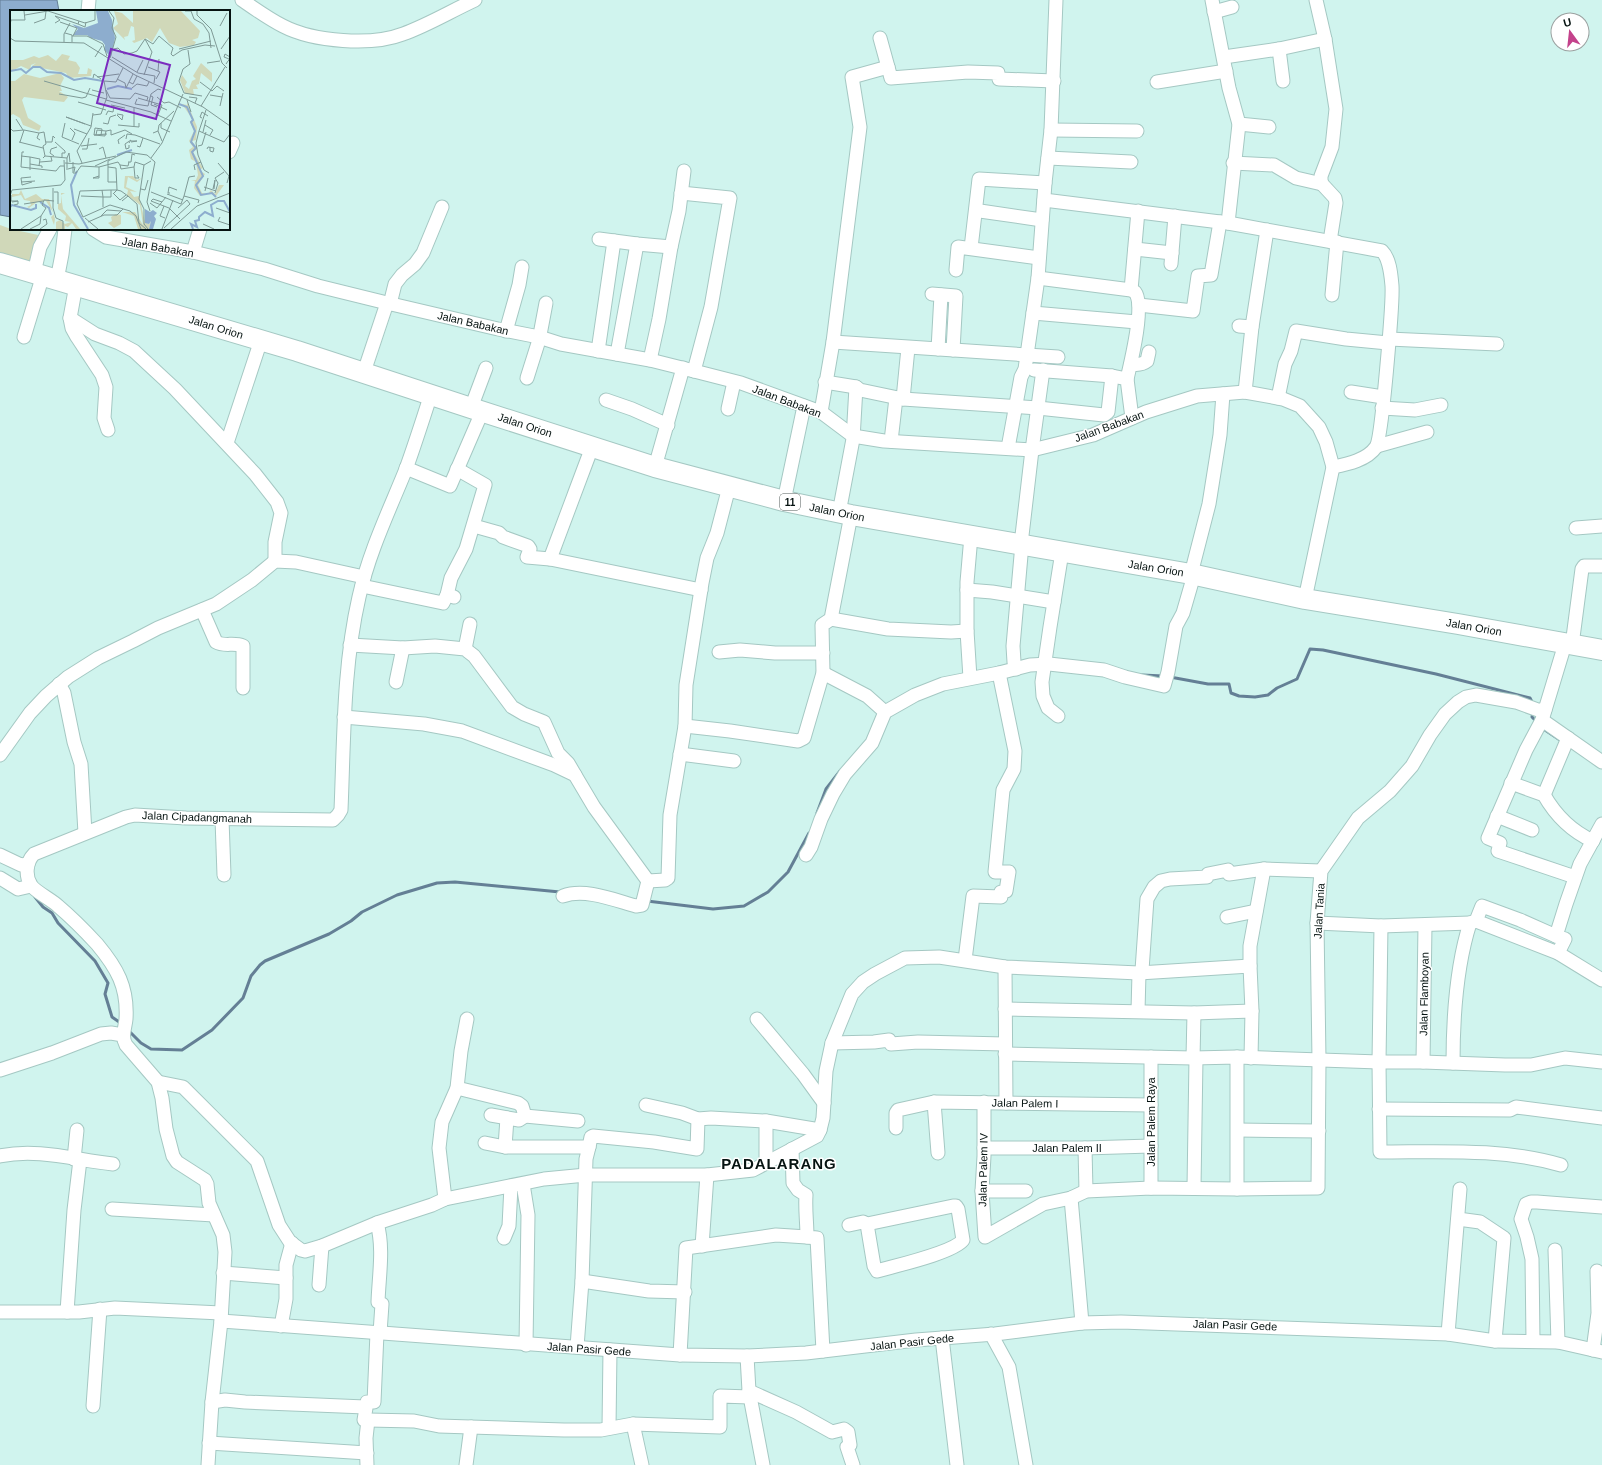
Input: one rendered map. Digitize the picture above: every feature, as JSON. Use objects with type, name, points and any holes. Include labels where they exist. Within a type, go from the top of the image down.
[{"type":"highway","name":"Jalan Orion","points":[[0,263],[364,372],[592,447],[729,487],[784,501],[845,514],[1193,575],[1305,599],[1458,624],[1602,650]]},
{"type":"street","points":[[88,10],[89,0]]},
{"type":"street","points":[[242,0],[284,27],[334,40],[365,42],[402,35],[476,0]]},
{"type":"street","points":[[1008,448],[1021,377],[1025,369],[1038,278],[1045,183],[1051,130],[1056,0]]},
{"type":"street","points":[[1316,0],[1325,39],[1336,109],[1332,147],[1321,176],[1322,184]]},
{"type":"street","points":[[1139,305],[1192,311],[1198,276],[1211,276],[1224,223],[1238,124],[1213,6],[1232,7]]},
{"type":"street","points":[[880,38],[891,78],[968,72],[998,73],[999,79],[1054,80]]},
{"type":"street","points":[[1224,58],[1279,49],[1325,39]]},
{"type":"street","points":[[1279,49],[1283,81]]},
{"type":"street","points":[[820,412],[833,342],[860,127],[852,77],[888,67]]},
{"type":"street","points":[[1157,82],[1226,71]]},
{"type":"street","points":[[1238,124],[1270,127]]},
{"type":"street","points":[[1051,130],[1137,131]]},
{"type":"street","points":[[1048,158],[1131,162]]},
{"type":"street","points":[[1233,163],[1274,165],[1296,178],[1322,184],[1335,198],[1332,295]]},
{"type":"street","points":[[650,360],[679,211],[684,171]]},
{"type":"street","points":[[971,248],[979,179],[1045,183]]},
{"type":"street","points":[[655,466],[685,371],[711,307],[730,198],[681,193]]},
{"type":"street","points":[[1044,200],[1224,223],[1380,250],[1387,257],[1392,286],[1389,341],[1380,431],[1377,446]]},
{"type":"street","points":[[364,372],[395,284],[402,275],[415,264],[423,253],[442,207]]},
{"type":"street","points":[[980,211],[1042,220]]},
{"type":"street","points":[[1131,290],[1138,211]]},
{"type":"street","points":[[1135,249],[1171,258],[1176,216]]},
{"type":"street","points":[[45,276],[40,247],[49,230]]},
{"type":"street","points":[[24,337],[45,276],[62,254],[65,230]]},
{"type":"street","name":"Jalan Babakan","points":[[95,230],[106,237],[193,252],[264,269],[318,286],[388,304],[539,337],[561,344],[650,360],[733,384],[803,409],[820,412],[853,440],[1032,450],[1093,435],[1132,418],[1197,396],[1245,392],[1278,398],[1300,406],[1315,422],[1326,442],[1333,467],[1305,599]]},
{"type":"street","points":[[193,252],[200,230]]},
{"type":"street","points":[[1245,392],[1252,327],[1267,230]]},
{"type":"street","points":[[598,239],[671,247]]},
{"type":"street","points":[[598,351],[614,241]]},
{"type":"street","points":[[617,354],[637,244]]},
{"type":"street","points":[[956,270],[958,247],[1039,258]]},
{"type":"street","points":[[506,331],[519,285],[522,268]]},
{"type":"street","points":[[1038,278],[1131,290],[1137,294],[1139,305],[1127,379],[1132,418]]},
{"type":"street","points":[[76,285],[70,318],[72,328],[102,375],[106,387],[104,418],[108,430]]},
{"type":"street","points":[[938,350],[937,295],[956,296],[953,350]]},
{"type":"street","points":[[527,378],[539,337],[546,303]]},
{"type":"street","points":[[1032,314],[1137,322]]},
{"type":"street","points":[[70,318],[95,334],[119,343],[134,352],[175,389],[256,474],[277,502],[281,513],[275,542],[275,562]]},
{"type":"street","points":[[1239,326],[1252,327]]},
{"type":"street","points":[[1278,398],[1285,364],[1291,351],[1296,331],[1346,339],[1497,344]]},
{"type":"street","points":[[227,443],[261,340]]},
{"type":"street","points":[[833,342],[1058,357]]},
{"type":"street","points":[[891,441],[908,348]]},
{"type":"street","points":[[1130,364],[1144,364],[1147,361],[1149,352]]},
{"type":"street","points":[[406,468],[450,486],[477,410],[486,368]]},
{"type":"street","points":[[1025,369],[1112,376],[1127,379]]},
{"type":"street","points":[[1015,666],[1013,646],[1017,596],[1032,450],[1043,370]]},
{"type":"street","points":[[825,382],[856,387],[860,390],[899,399],[1107,414],[1112,376]]},
{"type":"street","points":[[728,409],[733,384]]},
{"type":"street","points":[[831,619],[853,440],[856,387]]},
{"type":"street","points":[[1351,392],[1383,403],[1415,410],[1441,405]]},
{"type":"street","points":[[431,394],[406,468],[381,527],[363,581],[350,645],[344,717],[424,724],[462,731],[554,765],[575,775]]},
{"type":"street","points":[[806,855],[811,847],[821,819],[833,794],[845,774],[872,743],[883,711],[915,695],[943,684],[970,676],[999,673],[1015,666],[1030,665],[1045,661],[1104,670],[1125,677],[1164,686],[1176,626],[1183,613],[1209,504],[1220,436],[1223,394]]},
{"type":"street","points":[[606,400],[632,409],[668,425]]},
{"type":"street","points":[[784,501],[803,409]]},
{"type":"street","points":[[1333,467],[1358,461],[1377,446],[1427,432]]},
{"type":"street","points":[[550,559],[592,447]]},
{"type":"street","points":[[0,755],[30,713],[59,684],[98,658],[158,628],[216,604],[252,580],[275,562],[296,562],[320,573],[363,581],[443,604],[451,596],[451,578],[466,549],[486,485],[457,469]]},
{"type":"street","points":[[648,881],[668,878],[670,815],[685,726],[686,685],[707,558],[717,533],[729,487]]},
{"type":"street","points":[[474,526],[499,533],[503,537],[528,546],[530,549],[527,557],[550,559],[701,590]]},
{"type":"street","points":[[1576,528],[1602,526]]},
{"type":"street","points":[[970,676],[967,631],[967,590],[971,536]]},
{"type":"street","points":[[1058,716],[1048,708],[1043,696],[1042,682],[1062,552]]},
{"type":"street","points":[[1575,877],[1498,851],[1500,843],[1488,838],[1568,644],[1582,569],[1584,566],[1588,565],[1602,566]]},
{"type":"street","points":[[967,590],[992,592],[1054,602]]},
{"type":"street","points":[[202,610],[216,642],[220,644],[238,644],[242,646],[243,688]]},
{"type":"street","points":[[685,726],[798,741],[802,740],[823,673],[822,625],[831,619],[888,629],[951,632],[967,631]]},
{"type":"street","points":[[465,649],[470,624]]},
{"type":"street","points":[[350,645],[403,648],[435,646],[465,649],[474,656],[512,707],[524,714],[544,722],[558,753],[568,763],[594,806],[648,881],[643,901],[636,906],[584,894],[571,893],[563,896]]},
{"type":"street","points":[[396,682],[403,648]]},
{"type":"street","points":[[719,652],[740,650],[775,653],[823,653]]},
{"type":"street","points":[[823,673],[867,696],[883,711]]},
{"type":"street","points":[[965,960],[973,896],[1001,897],[1001,892],[1006,891],[1008,882],[1009,872],[995,872],[1003,790],[1014,769],[1015,751],[999,673]]},
{"type":"street","points":[[59,684],[64,693],[74,742],[81,764],[85,833]]},
{"type":"street","name":"Jalan Tania","points":[[1236,1189],[1318,1188],[1317,1153],[1319,1131],[1319,1060],[1317,923],[1321,871],[1358,818],[1390,791],[1412,766],[1445,714],[1466,697],[1476,695],[1504,700],[1538,716],[1566,741],[1602,762]]},
{"type":"street","name":"Jalan Cipadangmanah","points":[[28,864],[34,854],[126,817],[135,815],[222,819],[333,820],[341,810],[344,717]]},
{"type":"street","points":[[1544,795],[1566,741]]},
{"type":"street","points":[[680,754],[734,761]]},
{"type":"street","points":[[1511,783],[1544,795],[1554,811],[1568,826],[1582,836],[1593,841]]},
{"type":"street","points":[[1497,816],[1532,830]]},
{"type":"street","points":[[222,819],[224,875]]},
{"type":"street","points":[[1556,936],[1580,864],[1602,824]]},
{"type":"street","points":[[0,855],[21,865],[28,864],[26,887]]},
{"type":"street","points":[[1138,1011],[1139,972],[1142,970],[1147,899],[1154,887],[1160,881],[1170,878],[1207,877],[1208,874],[1228,870],[1230,874],[1264,869],[1321,871]]},
{"type":"street","points":[[1251,1058],[1252,1011],[1250,946],[1264,869]]},
{"type":"street","points":[[0,878],[26,887],[57,905],[96,943],[119,973],[122,982],[124,1027],[122,1039],[158,1082],[162,1098],[166,1129],[173,1156],[177,1162],[205,1180],[207,1184],[209,1202],[223,1235],[224,1252],[221,1317],[208,1443],[208,1465]]},
{"type":"street","points":[[1453,1063],[1455,1005],[1461,962],[1473,922],[1482,906],[1565,939],[1558,953]]},
{"type":"street","points":[[1227,917],[1256,911]]},
{"type":"street","points":[[1317,923],[1381,926],[1473,922],[1558,953],[1602,980]]},
{"type":"street","name":"Jalan Flamboyan","points":[[1423,1062],[1425,925]]},
{"type":"street","points":[[1381,926],[1379,1062],[1380,1152],[1468,1152],[1502,1154],[1561,1165]]},
{"type":"street","points":[[158,1082],[183,1087],[257,1161],[278,1225],[292,1243],[305,1251],[322,1246],[377,1223],[432,1205],[445,1199],[544,1179],[586,1175],[707,1175],[753,1170],[817,1136],[820,1130],[824,1103],[826,1071],[832,1043],[852,994],[863,982],[875,974],[896,962],[910,957],[939,957],[1005,967],[1139,972],[1250,966]]},
{"type":"street","points":[[1005,967],[1006,1103]]},
{"type":"street","points":[[1005,1009],[1194,1013],[1252,1011]]},
{"type":"street","points":[[1194,1013],[1194,1187]]},
{"type":"street","points":[[445,1199],[440,1148],[442,1122],[458,1088],[461,1051],[467,1019]]},
{"type":"street","points":[[757,1019],[803,1074],[824,1103]]},
{"type":"street","points":[[0,1070],[124,1027]]},
{"type":"street","points":[[832,1043],[874,1042],[889,1040],[891,1044],[918,1042],[1005,1049],[1151,1057],[1237,1057],[1531,1065],[1565,1058],[1602,1062]]},
{"type":"street","name":"Jalan Palem Raya","points":[[1151,1057],[1151,1188]]},
{"type":"street","points":[[961,1232],[984,1232],[1043,1204],[1071,1198],[1086,1191],[1194,1187],[1236,1189],[1238,1130],[1237,1057]]},
{"type":"street","points":[[458,1088],[518,1103],[522,1106],[525,1116]]},
{"type":"street","points":[[934,1102],[938,1152]]},
{"type":"street","name":"Jalan Palem I","points":[[896,1128],[896,1113],[900,1109],[934,1102],[1151,1105]]},
{"type":"street","name":"Jalan Palem IV","points":[[984,1102],[982,1191],[984,1232]]},
{"type":"street","points":[[646,1105],[682,1113],[698,1119],[711,1118],[766,1121],[820,1130]]},
{"type":"street","points":[[1379,1109],[1510,1110],[1516,1108],[1602,1118]]},
{"type":"street","points":[[491,1115],[519,1120],[525,1116],[578,1121]]},
{"type":"street","points":[[504,1147],[507,1118]]},
{"type":"street","points":[[577,1347],[582,1281],[586,1159],[591,1137],[654,1142],[697,1149],[698,1119]]},
{"type":"street","points":[[766,1121],[766,1163]]},
{"type":"street","points":[[67,1312],[77,1159],[77,1130]]},
{"type":"street","points":[[1238,1130],[1319,1131]]},
{"type":"street","points":[[485,1143],[504,1147],[589,1147]]},
{"type":"street","name":"Jalan Palem II","points":[[984,1148],[1085,1148],[1151,1146]]},
{"type":"street","points":[[1085,1148],[1086,1191]]},
{"type":"street","points":[[792,1149],[793,1183],[798,1190],[806,1195],[805,1215],[808,1221],[807,1237]]},
{"type":"street","points":[[0,1156],[17,1153],[41,1153],[113,1164]]},
{"type":"street","points":[[702,1246],[707,1175]]},
{"type":"street","points":[[504,1238],[510,1222],[517,1185]]},
{"type":"street","points":[[517,1185],[528,1215],[526,1345]]},
{"type":"street","points":[[1448,1334],[1460,1189]]},
{"type":"street","points":[[982,1191],[1026,1191]]},
{"type":"street","points":[[1071,1198],[1082,1323]]},
{"type":"street","points":[[1534,1340],[1532,1259],[1521,1219],[1526,1204],[1538,1202],[1602,1207]]},
{"type":"street","points":[[849,1225],[863,1222],[867,1224],[956,1206],[958,1209],[962,1240],[959,1244],[917,1260],[877,1271],[874,1266],[867,1224]]},
{"type":"street","points":[[112,1209],[214,1215]]},
{"type":"street","points":[[1458,1219],[1480,1222],[1504,1238],[1495,1341]]},
{"type":"street","points":[[377,1223],[380,1235],[381,1250],[378,1302],[382,1304],[374,1402],[367,1402],[365,1406],[364,1420],[414,1421],[439,1426],[564,1430],[601,1430],[633,1424],[720,1427],[720,1396],[749,1394],[796,1412],[832,1432],[844,1429],[848,1432],[850,1445],[847,1447],[853,1465]]},
{"type":"street","points":[[680,1355],[685,1292],[686,1248],[776,1235],[817,1238],[823,1351]]},
{"type":"street","points":[[281,1326],[286,1299],[286,1265],[292,1243]]},
{"type":"street","points":[[319,1285],[322,1246]]},
{"type":"street","points":[[1555,1250],[1558,1342]]},
{"type":"street","points":[[1597,1270],[1597,1351]]},
{"type":"street","points":[[224,1273],[286,1278]]},
{"type":"street","points":[[582,1281],[649,1291],[685,1292]]},
{"type":"street","name":"Jalan Pasir Gede","points":[[0,1312],[79,1312],[115,1308],[221,1317],[281,1326],[680,1355],[747,1356],[823,1351],[1082,1323],[1163,1322],[1448,1334],[1495,1341],[1534,1340],[1558,1342],[1597,1351]]},
{"type":"street","points":[[93,1406],[100,1309]]},
{"type":"street","points":[[991,1334],[1009,1367],[1026,1465]]},
{"type":"street","points":[[942,1338],[957,1465]]},
{"type":"street","points":[[609,1428],[610,1350]]},
{"type":"street","points":[[747,1356],[749,1394],[763,1465]]},
{"type":"street","points":[[212,1402],[225,1400],[365,1406]]},
{"type":"street","points":[[208,1443],[367,1459],[366,1438],[368,1420]]},
{"type":"street","points":[[633,1424],[642,1465]]},
{"type":"street","points":[[466,1465],[471,1427]]},
{"type":"green space","points":[[0,225],[10,229],[10,230],[38,235],[30,265],[0,255]]},
{"type":"water","points":[[0,0],[57,0],[59,10],[10,10],[10,217],[0,215]]},
{"type":"waterway","points":[[1170,677],[1208,684],[1229,684],[1231,693],[1239,696],[1255,697],[1268,695],[1277,688],[1297,679],[1310,649],[1323,650],[1436,674],[1530,698],[1533,704]]},
{"type":"waterway","points":[[1142,675],[1163,676]]},
{"type":"waterway","points":[[1533,711],[1532,717],[1537,722]]},
{"type":"waterway","points":[[1542,728],[1560,740]]},
{"type":"waterway","points":[[817,813],[826,789],[840,771]]},
{"type":"waterway","points":[[647,901],[713,909],[744,906],[768,892],[788,872],[809,833]]},
{"type":"waterway","points":[[128,1030],[141,1043],[151,1049],[182,1050],[212,1030],[243,998],[251,976],[265,961],[329,934],[351,921],[362,912],[397,895],[437,883],[455,882],[560,892]]},
{"type":"waterway","points":[[35,897],[43,907],[52,913],[58,923],[95,961],[108,983],[105,994],[112,1017],[122,1024]]},
{"type":"district","name":"PADALARANG","points":[[779,1164]]}]
